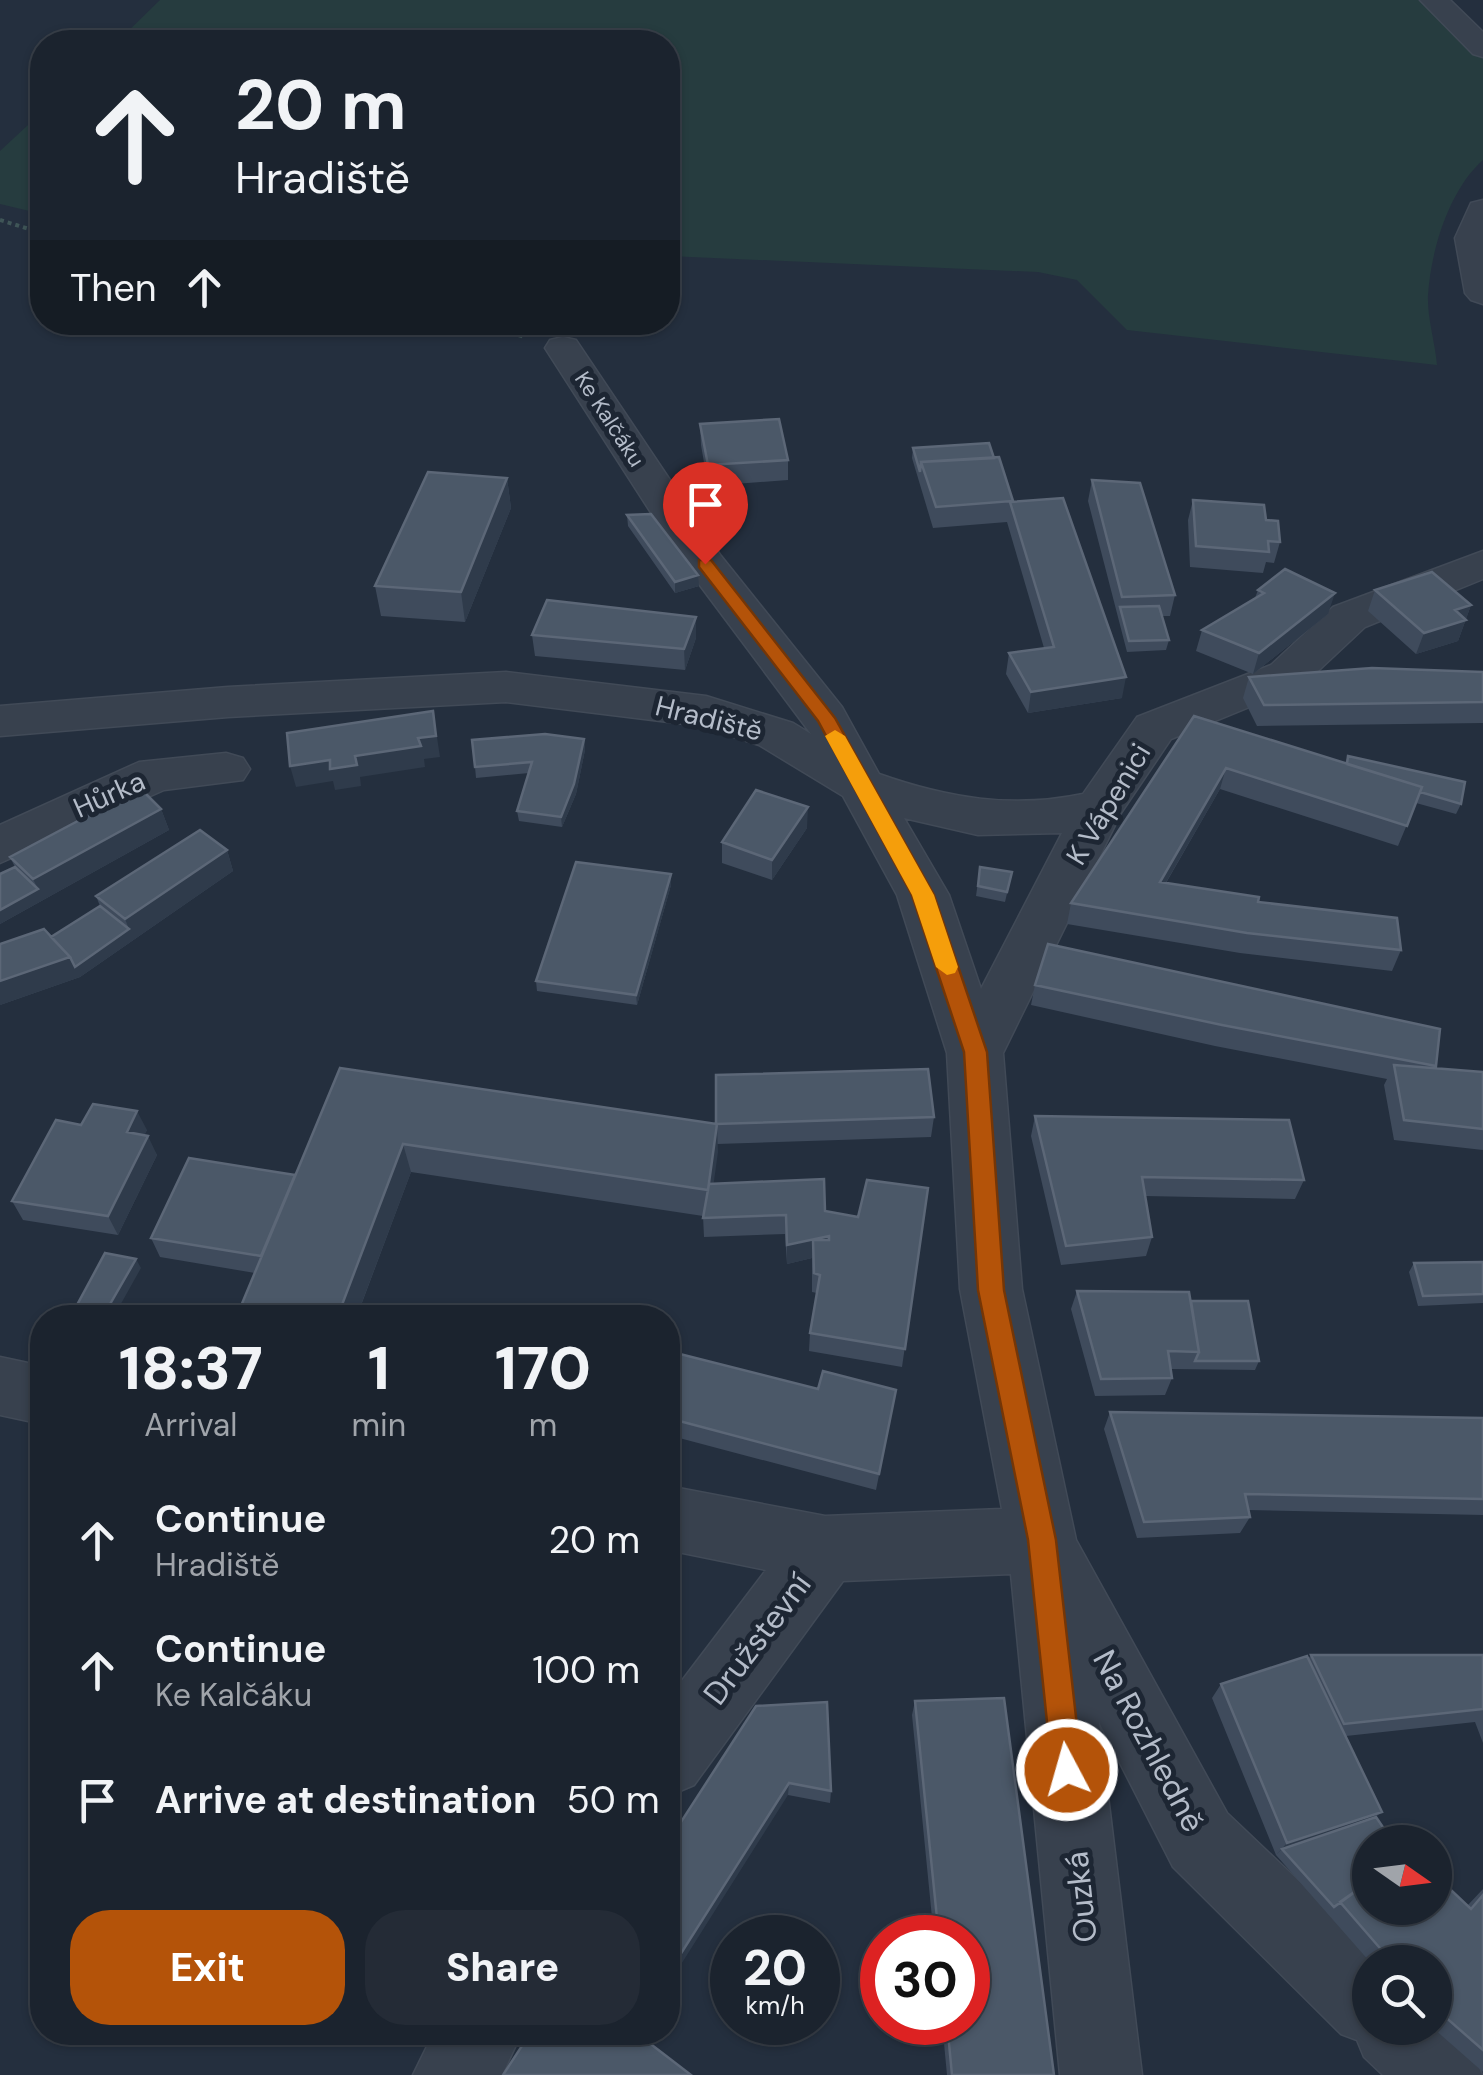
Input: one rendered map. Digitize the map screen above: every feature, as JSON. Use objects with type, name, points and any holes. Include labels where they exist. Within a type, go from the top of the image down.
[{"type":"street","points":[[1434,0],[1483,48]]},
{"type":"street","points":[[1483,210],[1472,238],[1483,293]]},
{"type":"street","name":"Ke Kalčáku","points":[[563,348],[705,564],[826,718],[861,785]]},
{"type":"street","name":"K Vápenici","points":[[975,1052],[1099,808],[1154,728],[1287,675],[1349,617],[1483,564]]},
{"type":"street","name":"Hradiště","points":[[0,722],[228,702],[506,687],[706,711],[776,734],[861,785],[923,895],[975,1052],[991,1290],[1042,1540]]},
{"type":"street","name":"Hůrka","points":[[0,846],[156,774],[226,770]]},
{"type":"street","points":[[861,785],[930,812],[1000,820],[1060,818],[1099,808]]},
{"type":"street","points":[[0,1386],[30,1392]]},
{"type":"street","points":[[680,1520],[824,1548]]},
{"type":"street","name":"Družstevní","points":[[680,1743],[824,1548],[1042,1540]]},
{"type":"street","name":"Na Rozhledně","points":[[1042,1540],[1200,1840],[1352,1988]]},
{"type":"street","name":"Ouzká","points":[[1042,1540],[1101,2075]]},
{"type":"street","points":[[454,2075],[474,2045]]},
{"type":"street","points":[[1410,2045],[1441,2075]]},
{"type":"path","points":[[0,220],[30,229]]},
{"type":"green space","points":[[160,0],[1419,0],[1483,54],[1483,160],[1451,204],[1433,259],[1428,303],[1437,365],[1127,330],[1077,280],[1038,272],[680,257],[680,30],[129,30]]},
{"type":"green space","points":[[30,123],[30,211],[0,204],[0,151]]},
{"type":"building","points":[[779,419],[788,460],[708,465],[700,424]]},
{"type":"building","points":[[989,443],[994,458],[921,462],[920,472],[913,448]]},
{"type":"building","points":[[999,457],[1013,501],[936,507],[921,462]]},
{"type":"building","points":[[428,472],[507,478],[461,592],[375,586]]},
{"type":"building","points":[[1092,480],[1140,483],[1175,595],[1122,597]]},
{"type":"building","points":[[1063,498],[1126,677],[1031,692],[1009,653],[1054,647],[1010,502]]},
{"type":"building","points":[[1193,500],[1264,505],[1266,520],[1278,521],[1280,542],[1268,541],[1269,552],[1196,546]]},
{"type":"building","points":[[651,514],[698,575],[675,582],[627,515]]},
{"type":"building","points":[[1285,569],[1335,593],[1259,653],[1202,630],[1264,593],[1258,590]]},
{"type":"building","points":[[1432,572],[1471,605],[1455,610],[1466,620],[1424,633],[1375,590]]},
{"type":"building","points":[[547,600],[696,617],[684,649],[532,635]]},
{"type":"building","points":[[1159,606],[1169,640],[1129,641],[1120,607]]},
{"type":"building","points":[[1372,668],[1483,672],[1483,702],[1264,705],[1249,677]]},
{"type":"building","points":[[433,711],[436,736],[418,738],[421,746],[355,756],[357,765],[330,769],[330,760],[290,766],[287,733]]},
{"type":"building","points":[[1194,716],[1422,787],[1407,826],[1226,768],[1160,882],[1259,897],[1258,902],[1397,918],[1401,950],[1247,933],[1071,903]]},
{"type":"building","points":[[545,734],[584,739],[574,784],[561,817],[517,811],[532,762],[475,767],[472,740]]},
{"type":"building","points":[[1348,756],[1465,782],[1461,804],[1420,792],[1422,787],[1347,764]]},
{"type":"building","points":[[140,788],[161,809],[33,879],[10,857]]},
{"type":"building","points":[[756,790],[808,807],[772,860],[722,842]]},
{"type":"building","points":[[200,830],[227,850],[125,919],[96,896]]},
{"type":"building","points":[[576,862],[671,874],[636,995],[536,981]]},
{"type":"building","points":[[15,867],[38,889],[0,910],[0,874]]},
{"type":"building","points":[[980,867],[1012,872],[1007,892],[978,886]]},
{"type":"building","points":[[100,906],[129,929],[75,967],[51,937]]},
{"type":"building","points":[[44,929],[70,957],[0,981],[0,944]]},
{"type":"building","points":[[1048,944],[1440,1029],[1436,1066],[1035,985]]},
{"type":"building","points":[[1394,1065],[1483,1072],[1483,1129],[1404,1120]]},
{"type":"building","points":[[340,1068],[717,1124],[708,1190],[403,1144],[342,1305],[241,1305]]},
{"type":"building","points":[[928,1069],[934,1117],[716,1124],[716,1075]]},
{"type":"building","points":[[93,1104],[137,1111],[127,1132],[148,1136],[108,1216],[12,1201],[56,1120],[81,1125]]},
{"type":"building","points":[[1035,1116],[1289,1120],[1304,1180],[1142,1177],[1152,1237],[1066,1246]]},
{"type":"building","points":[[189,1158],[295,1175],[261,1256],[151,1238]]},
{"type":"building","points":[[824,1179],[825,1211],[858,1217],[867,1180],[928,1188],[905,1349],[810,1333],[820,1275],[814,1273],[813,1240],[829,1240],[829,1236],[787,1245],[786,1215],[703,1218],[709,1184]]},
{"type":"building","points":[[105,1253],[136,1259],[109,1305],[77,1305]]},
{"type":"building","points":[[1483,1262],[1483,1294],[1423,1296],[1414,1263]]},
{"type":"building","points":[[1077,1291],[1189,1292],[1199,1352],[1168,1351],[1172,1378],[1101,1379]]},
{"type":"building","points":[[1191,1301],[1248,1301],[1259,1361],[1195,1361],[1199,1352]]},
{"type":"building","points":[[680,1354],[818,1389],[823,1371],[896,1390],[879,1474],[680,1421]]},
{"type":"building","points":[[1110,1412],[1483,1418],[1483,1499],[1245,1494],[1250,1517],[1144,1522]]},
{"type":"building","points":[[1311,1655],[1483,1655],[1483,1709],[1344,1724]]},
{"type":"building","points":[[1307,1656],[1382,1812],[1287,1843],[1221,1684]]},
{"type":"building","points":[[1004,1698],[1054,2075],[952,2075],[949,2045],[990,2045],[990,1915],[937,1915],[915,1701]]},
{"type":"building","points":[[827,1702],[831,1791],[789,1783],[680,1955],[680,1823],[756,1706]]},
{"type":"building","points":[[1376,1817],[1381,1825],[1352,1825]]},
{"type":"building","points":[[1352,1825],[1352,1894],[1334,1907],[1282,1849]]},
{"type":"building","points":[[1452,1891],[1471,1909],[1483,1895],[1483,2050],[1452,2023],[1452,1945],[1377,1945],[1360,1925],[1452,1925]]},
{"type":"building","points":[[1352,1894],[1352,1916],[1340,1902]]},
{"type":"building","points":[[523,2045],[652,2045],[691,2075],[503,2075]]},
{"type":"slow traffic","points":[[835,736],[923,895],[947,967]]},
{"type":"route","points":[[705,564],[826,718],[923,895],[975,1052],[991,1290],[1042,1540],[1067,1770]]}]
